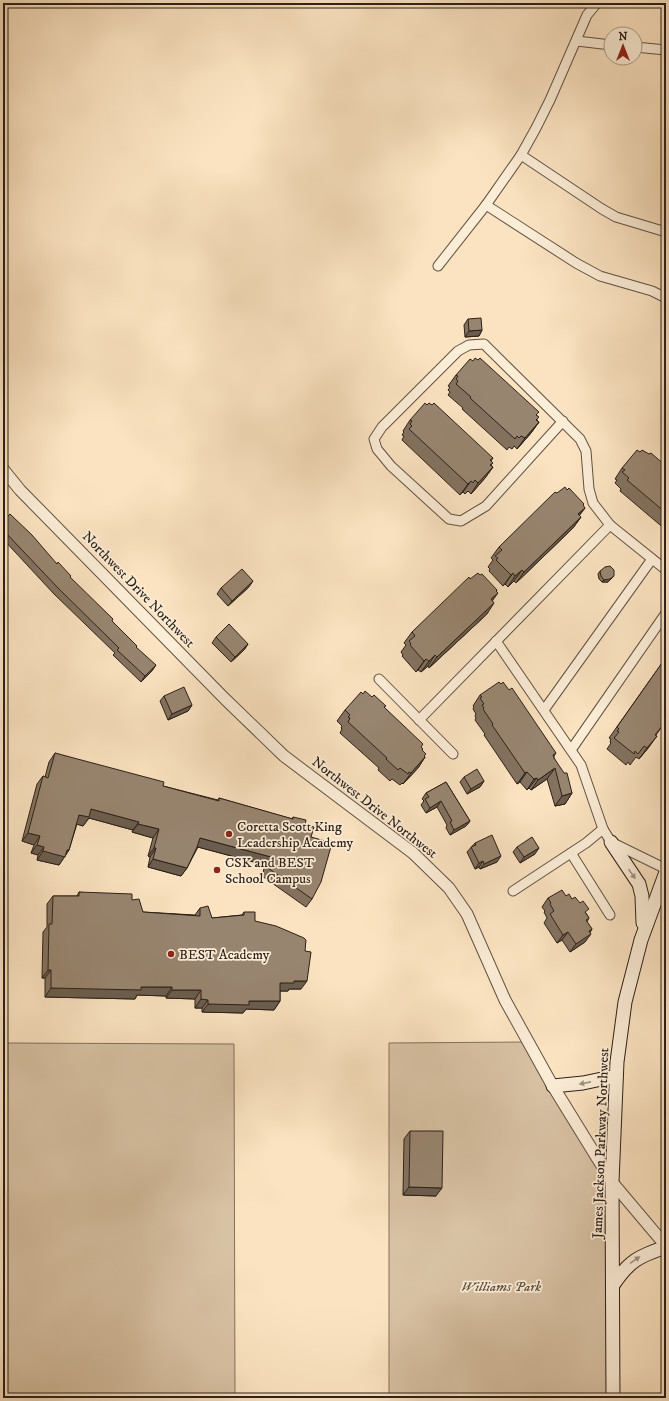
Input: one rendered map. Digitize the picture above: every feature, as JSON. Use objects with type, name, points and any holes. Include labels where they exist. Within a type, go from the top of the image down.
[{"type":"main road","points":[[611,842],[639,884],[643,908],[643,933]]},
{"type":"main road","name":"James Jackson Parkway Northwest","points":[[613,1398],[612,1182],[616,1076],[625,1002],[643,933],[666,870]]},
{"type":"main road","points":[[553,1086],[583,1083],[616,1076]]},
{"type":"main road","points":[[613,1285],[622,1272],[634,1260],[666,1247]]},
{"type":"street","points":[[438,266],[486,205],[521,155],[550,100],[577,41],[587,15],[597,3]]},
{"type":"street","points":[[577,41],[603,44]]},
{"type":"street","points":[[643,48],[666,50]]},
{"type":"street","points":[[521,155],[616,217],[666,232]]},
{"type":"street","points":[[486,205],[576,263],[600,276],[652,291],[666,298]]},
{"type":"street","points":[[563,421],[486,506],[461,521],[449,519],[391,466],[377,449],[374,439],[382,427],[458,351],[469,345],[484,344],[563,421],[580,438],[586,451],[589,489],[594,503],[610,525],[666,570]]},
{"type":"street","name":"Northwest Drive Northwest","points":[[3,468],[20,490],[225,699],[284,756],[413,853],[449,888],[467,914],[505,1000],[553,1086],[612,1182],[666,1247]]},
{"type":"street","points":[[419,720],[610,525]]},
{"type":"street","points":[[544,710],[652,559]]},
{"type":"street","points":[[571,750],[666,613]]},
{"type":"street","points":[[496,641],[580,765],[603,829],[611,842],[666,870]]},
{"type":"street","points":[[379,679],[453,754]]},
{"type":"street","points":[[513,891],[571,853],[603,829]]},
{"type":"street","points":[[571,853],[610,915]]},
{"type":"green space","name":"Williams Park","points":[[526,1042],[610,1180],[615,1398],[389,1398],[389,1043]]},
{"type":"green space","points":[[3,1043],[234,1044],[235,1398],[3,1398]]},
{"type":"building","points":[[481,318],[482,330],[469,331],[468,319]]},
{"type":"building","points":[[475,358],[478,360],[480,358],[539,412],[536,415],[539,417],[536,420],[539,422],[525,438],[521,436],[519,438],[517,436],[515,439],[456,384],[458,381],[456,379],[458,376],[456,375],[470,359],[473,361]]},
{"type":"building","points":[[425,403],[427,405],[429,403],[432,405],[434,403],[493,458],[490,460],[493,463],[490,465],[493,467],[478,483],[475,480],[473,483],[471,481],[468,484],[409,429],[412,426],[410,424],[412,421],[410,420]]},
{"type":"building","points":[[637,450],[640,452],[642,450],[649,454],[651,453],[666,466],[666,513],[627,480],[629,478],[622,472],[625,470],[622,468]]},
{"type":"building","points":[[565,487],[567,490],[569,488],[584,504],[583,505],[585,508],[578,514],[581,517],[524,572],[522,570],[515,576],[513,573],[511,575],[496,560],[498,558],[495,556],[502,550],[499,547],[555,492],[557,493]]},
{"type":"building","points":[[10,514],[32,535],[57,564],[58,562],[71,576],[70,577],[113,619],[112,621],[137,646],[136,647],[156,665],[145,676],[117,650],[119,648],[58,588],[5,532],[3,534],[3,521]]},
{"type":"building","points":[[610,566],[614,570],[614,576],[610,579],[604,580],[600,571],[605,567]]},
{"type":"building","points":[[242,569],[253,581],[232,601],[221,588]]},
{"type":"building","points":[[478,573],[480,575],[482,574],[497,590],[496,591],[498,593],[491,599],[494,603],[437,657],[435,655],[429,661],[426,659],[424,661],[410,645],[411,644],[409,641],[415,636],[412,632],[469,577],[470,579]]},
{"type":"building","points":[[229,624],[248,644],[235,657],[216,637]]},
{"type":"building","points":[[666,662],[666,721],[655,735],[657,736],[647,748],[644,746],[638,754],[635,751],[634,754],[614,738],[619,732],[617,731],[619,729],[617,727],[662,663],[664,665]]},
{"type":"building","points":[[499,682],[501,684],[503,682],[509,690],[512,688],[556,753],[553,755],[554,758],[564,773],[567,773],[572,793],[562,796],[555,768],[538,780],[537,778],[534,779],[527,772],[525,773],[492,725],[493,724],[483,709],[484,708],[482,705],[484,704],[480,698],[482,697],[480,695]]},
{"type":"building","points":[[184,687],[192,705],[172,714],[164,696]]},
{"type":"building","points":[[365,691],[372,697],[374,695],[386,706],[384,707],[423,744],[421,747],[426,754],[424,756],[425,757],[411,773],[409,772],[408,774],[400,768],[398,770],[348,722],[350,718],[348,717],[350,715],[345,710],[361,692],[363,694]]},
{"type":"building","name":"Coretta Scott King Leadership Academy","points":[[55,753],[164,782],[163,786],[219,801],[219,798],[293,819],[293,817],[306,820],[305,825],[314,827],[311,837],[332,843],[321,882],[312,899],[268,868],[271,857],[200,838],[187,868],[153,859],[159,829],[91,809],[89,817],[79,815],[69,850],[67,850],[65,857],[43,851],[44,847],[37,845],[40,836],[28,833],[43,776],[48,778]]},
{"type":"building","points":[[477,769],[484,781],[471,789],[464,777]]},
{"type":"building","points":[[446,782],[470,821],[454,830],[450,822],[452,821],[441,801],[430,808],[425,799],[429,797],[426,793]]},
{"type":"building","points":[[492,835],[501,856],[484,864],[483,861],[479,863],[471,847],[476,845],[475,843]]},
{"type":"building","points":[[532,837],[539,848],[524,857],[517,847]]},
{"type":"building","points":[[562,890],[566,896],[569,894],[572,899],[575,897],[580,903],[583,901],[589,909],[585,912],[589,918],[586,920],[592,929],[589,931],[591,934],[576,944],[568,932],[563,935],[550,914],[554,911],[548,898]]},
{"type":"building","name":"BEST Academy","points":[[79,892],[132,894],[132,900],[139,899],[143,912],[200,916],[200,908],[208,906],[212,918],[244,915],[244,912],[255,912],[255,921],[276,926],[306,940],[305,951],[311,952],[307,981],[280,983],[280,1001],[249,1001],[249,1005],[208,1004],[208,1000],[201,999],[201,990],[172,990],[172,987],[141,987],[141,990],[51,988],[51,970],[48,970],[49,924],[52,924],[53,896],[79,896]]},
{"type":"building","points":[[410,1131],[443,1131],[442,1188],[409,1187]]},
{"type":"place","name":"Coretta Scott King Leadership Academy","points":[[229,834]]},
{"type":"place","name":"CSK and BEST School Campus","points":[[217,870]]},
{"type":"place","name":"BEST Academy","points":[[171,954]]}]
